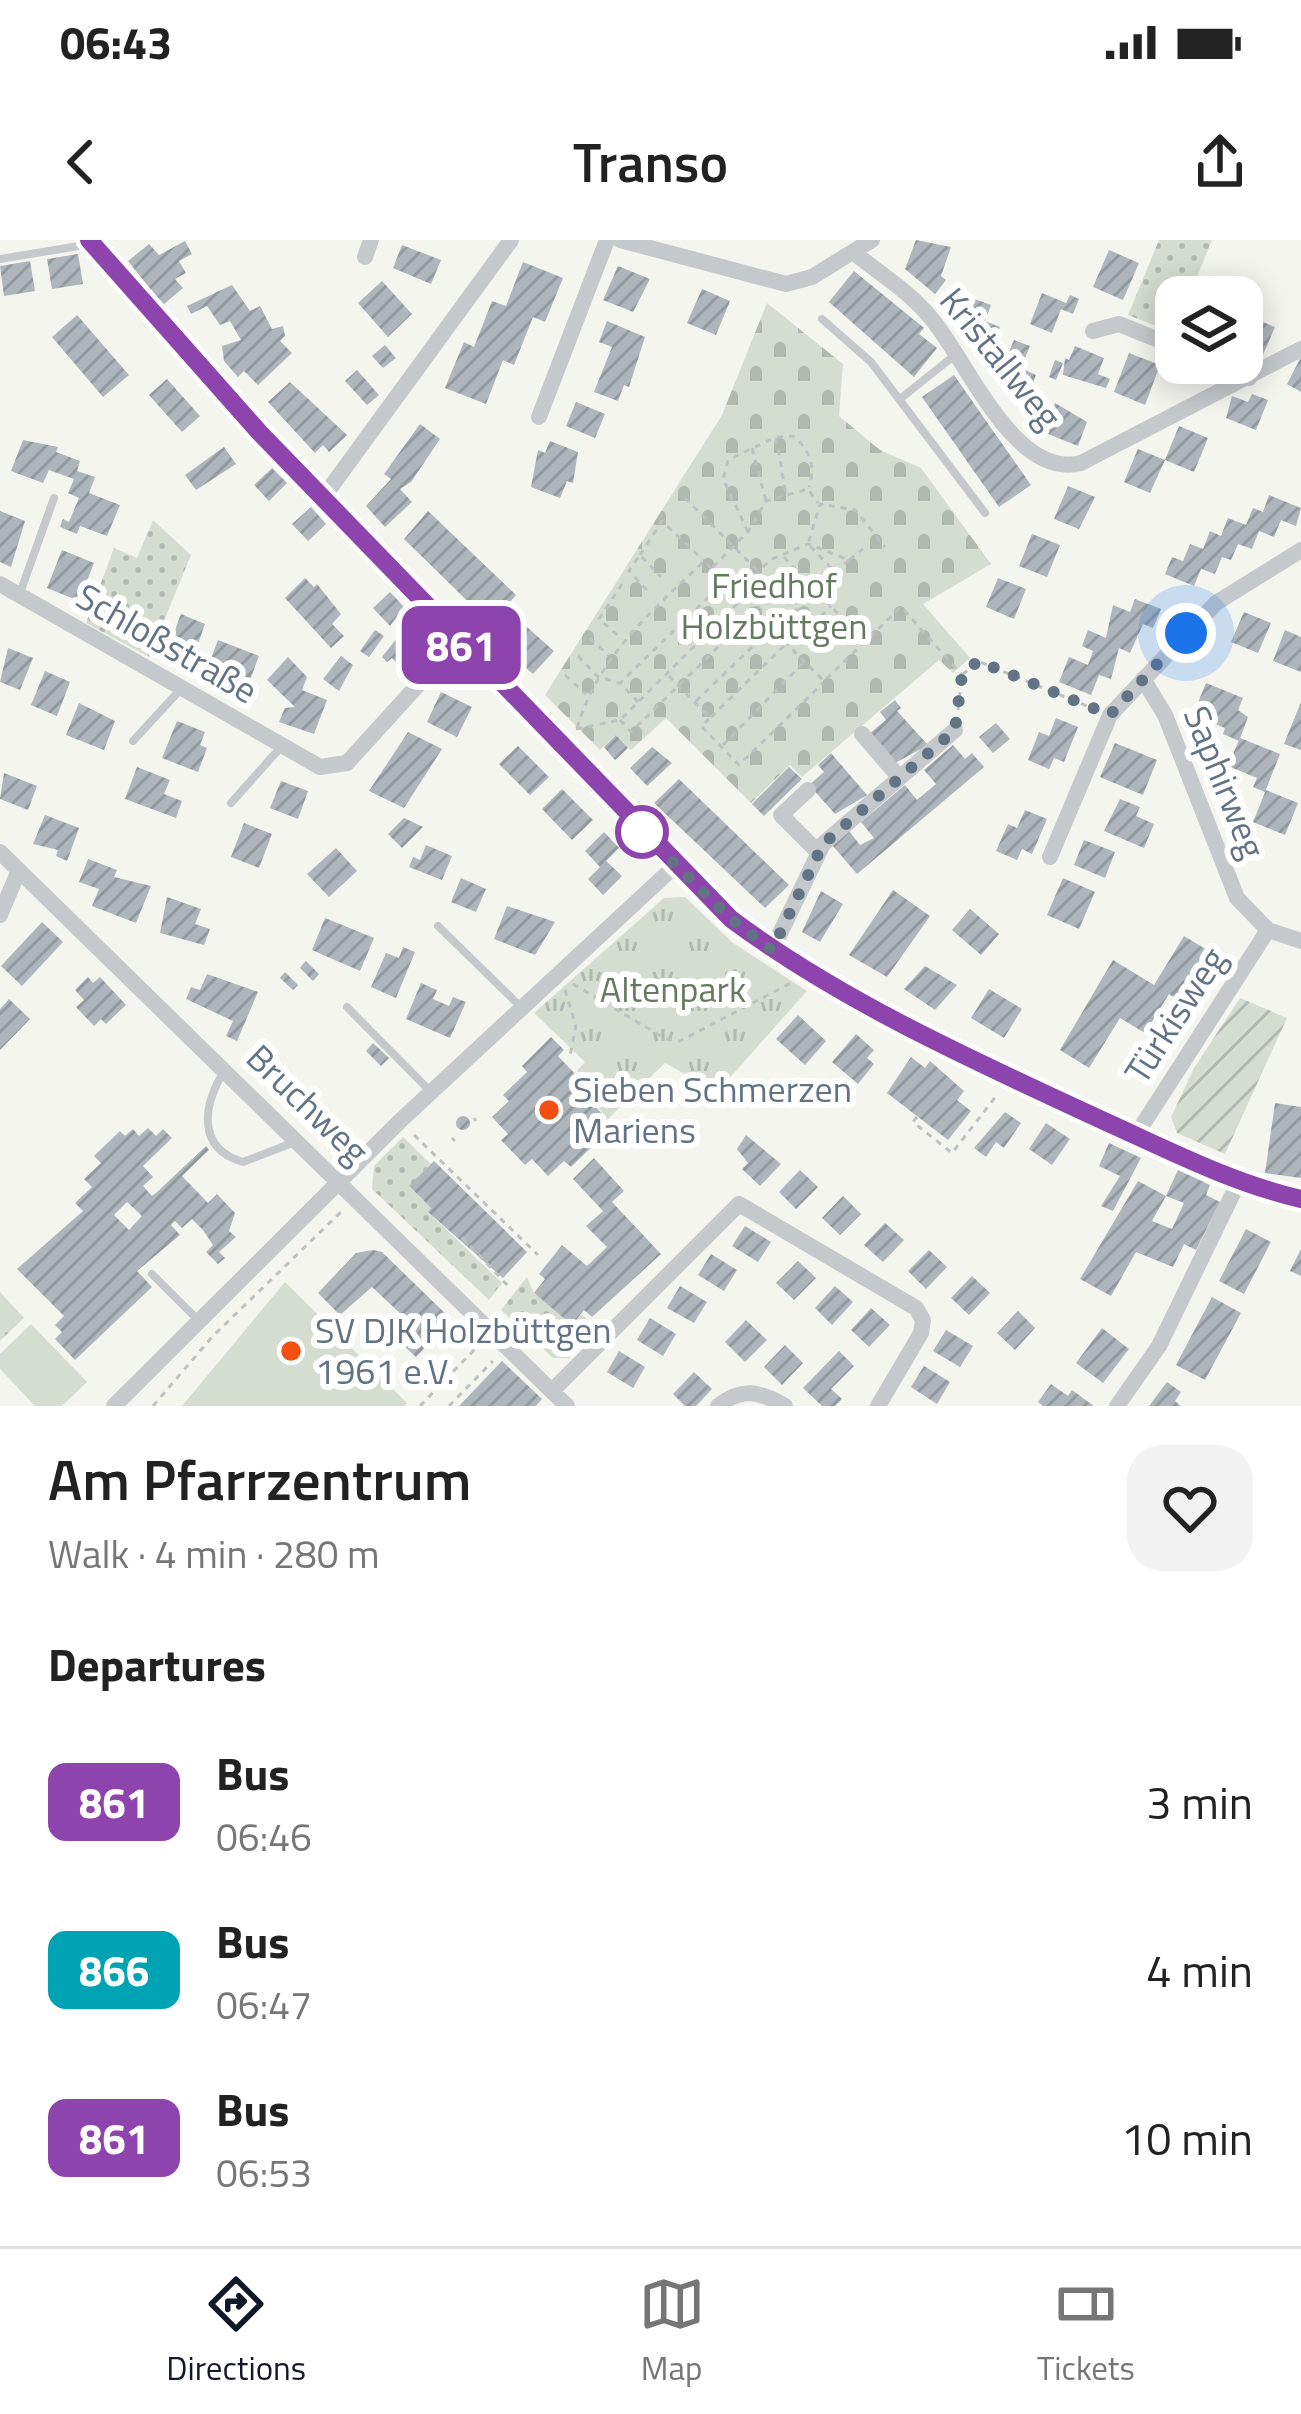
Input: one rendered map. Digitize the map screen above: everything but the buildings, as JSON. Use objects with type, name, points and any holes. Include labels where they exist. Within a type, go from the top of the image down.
[{"type":"street","points":[[322,499],[511,240]]},
{"type":"street","points":[[539,417],[607,240]]},
{"type":"street","points":[[620,240],[654,245],[786,284],[812,277],[872,240]]},
{"type":"street","points":[[91,242],[322,499],[558,746],[675,866],[772,950],[1011,1077],[1136,1136],[1239,1181],[1301,1199]]},
{"type":"street","name":"Kristallweg","points":[[853,252],[928,315],[1018,442],[1036,457],[1061,465],[1081,463],[1235,384]]},
{"type":"street","points":[[1093,331],[1119,324],[1155,339]]},
{"type":"street","name":"Kristallweg","points":[[1263,370],[1301,350]]},
{"type":"street","name":"Saphirweg","points":[[1050,857],[1110,715],[1216,603],[1301,550]]},
{"type":"street","name":"Schloßstraße","points":[[0,584],[320,767],[347,763],[458,641]]},
{"type":"street","name":"Saphirweg","points":[[1143,680],[1165,715],[1230,885],[1246,909]]},
{"type":"street","points":[[772,950],[818,852],[955,730]]},
{"type":"street","points":[[862,734],[899,778]]},
{"type":"street","points":[[808,790],[781,815],[818,852]]},
{"type":"street","name":"Bruchweg","points":[[0,852],[555,1388],[567,1406]]},
{"type":"street","points":[[114,1406],[400,1121],[675,866]]},
{"type":"street","points":[[0,915],[19,870]]},
{"type":"street","name":"Türkisweg","points":[[1246,909],[1268,930],[1301,940]]},
{"type":"street","name":"Türkisweg","points":[[1136,1136],[1268,930]]},
{"type":"street","points":[[1117,1406],[1159,1346],[1239,1181]]},
{"type":"street","points":[[555,1388],[739,1204],[916,1308],[923,1320],[921,1333],[878,1406]]},
{"type":"street","points":[[718,1406],[732,1395],[752,1391],[785,1406]]},
{"type":"lane","points":[[0,259],[91,242]]},
{"type":"lane","points":[[822,319],[871,362],[985,513]]},
{"type":"lane","points":[[900,399],[956,354]]},
{"type":"lane","name":"Schloßstraße","points":[[20,595],[54,498]]},
{"type":"lane","points":[[133,741],[180,690]]},
{"type":"lane","name":"Schloßstraße","points":[[231,803],[281,747]]},
{"type":"lane","points":[[438,926],[520,1006]]},
{"type":"lane","points":[[347,1007],[431,1092]]},
{"type":"lane","points":[[225,1069],[205,1114],[208,1133],[221,1148],[243,1162],[280,1152],[298,1140]]},
{"type":"lane","points":[[152,1274],[199,1322]]},
{"type":"path","points":[[748,532],[723,479],[728,460],[776,437],[793,436],[812,461],[808,489],[820,504],[855,510],[884,547]]},
{"type":"path","points":[[776,437],[786,495]]},
{"type":"path","points":[[752,447],[766,501]]},
{"type":"path","points":[[712,569],[748,532],[766,501],[808,489]]},
{"type":"path","points":[[685,497],[812,626],[831,606]]},
{"type":"path","points":[[808,544],[820,504]]},
{"type":"path","points":[[647,590],[629,571],[662,520],[824,681]]},
{"type":"path","points":[[808,544],[835,572],[863,549]]},
{"type":"path","points":[[737,594],[758,572],[808,544],[849,560]]},
{"type":"path","points":[[640,555],[661,577]]},
{"type":"path","points":[[782,556],[864,642]]},
{"type":"path","points":[[558,746],[577,728],[587,695],[623,640],[704,561]]},
{"type":"path","points":[[620,683],[724,582]]},
{"type":"path","points":[[622,584],[599,619],[623,640]]},
{"type":"path","points":[[577,728],[620,720],[742,599]]},
{"type":"path","points":[[786,644],[701,726],[739,765],[902,607],[962,675]]},
{"type":"path","points":[[620,720],[632,732],[754,611]]},
{"type":"path","points":[[694,702],[771,628]]},
{"type":"path","points":[[590,638],[610,657]]},
{"type":"path","points":[[578,656],[597,676],[620,683],[638,702]]},
{"type":"path","points":[[955,730],[962,675],[978,661],[1110,715]]},
{"type":"path","points":[[721,747],[805,662]]},
{"type":"path","points":[[668,674],[710,718]]},
{"type":"path","points":[[565,675],[587,695]]},
{"type":"path","points":[[556,973],[666,1040],[680,1041],[808,973]]},
{"type":"path","points":[[556,973],[575,1016],[570,1057]]},
{"type":"path","points":[[917,1117],[913,1122],[952,1154],[1011,1077]]},
{"type":"path","points":[[400,1121],[538,1256]]},
{"type":"path","points":[[152,1406],[213,1336],[357,1197]]},
{"type":"path","points":[[462,1237],[509,1287]]},
{"type":"path","points":[[420,1406],[494,1329]]},
{"type":"path","points":[[449,1406],[501,1353]]},
{"type":"green space","points":[[1159,240],[1212,240],[1197,276],[1155,276],[1155,326],[1128,315]]},
{"type":"green space","name":"Friedhof Holzbüttgen","points":[[767,303],[843,364],[839,416],[880,450],[921,468],[991,564],[923,604],[970,658],[953,673],[939,660],[802,777],[790,765],[751,803],[666,718],[631,750],[616,735],[600,750],[545,695],[722,415]]},
{"type":"green space","points":[[153,520],[191,555],[149,657],[86,623],[114,548],[137,558]]},
{"type":"green space","name":"Altenpark","points":[[685,897],[733,943],[807,991],[717,1092],[665,1063],[608,1119],[596,1105],[602,1098],[577,1071],[585,1062],[534,1013],[664,898]]},
{"type":"green space","points":[[1240,998],[1287,1018],[1225,1154],[1177,1133],[1171,1117],[1194,1068]]},
{"type":"green space","points":[[403,1137],[431,1164],[409,1187],[431,1208],[428,1212],[502,1283],[489,1300],[372,1189],[374,1166]]},
{"type":"green space","points":[[527,1277],[534,1293],[571,1324],[581,1314],[597,1328],[569,1358],[553,1358],[501,1310]]},
{"type":"green space","name":"SV DJK Holzbüttgen 1961 e.V.","points":[[285,1282],[407,1403],[405,1406],[182,1406]]},
{"type":"green space","points":[[0,1292],[24,1318],[0,1341]]},
{"type":"green space","points":[[31,1324],[87,1382],[62,1406],[35,1406],[0,1369],[0,1354]]},
{"type":"bus line","name":"861","points":[[89,240],[259,432],[558,746],[731,919],[808,973],[1011,1077],[1239,1181],[1301,1199]]},
{"type":"place","name":"Sieben Schmerzen Mariens","points":[[549,1110]]},
{"type":"place","name":"SV DJK Holzbüttgen 1961 e.V.","points":[[291,1351]]},
{"type":"route","points":[[642,832],[731,919],[772,950],[823,844],[955,730],[962,675],[978,661],[1110,715],[1186,633]]}]
